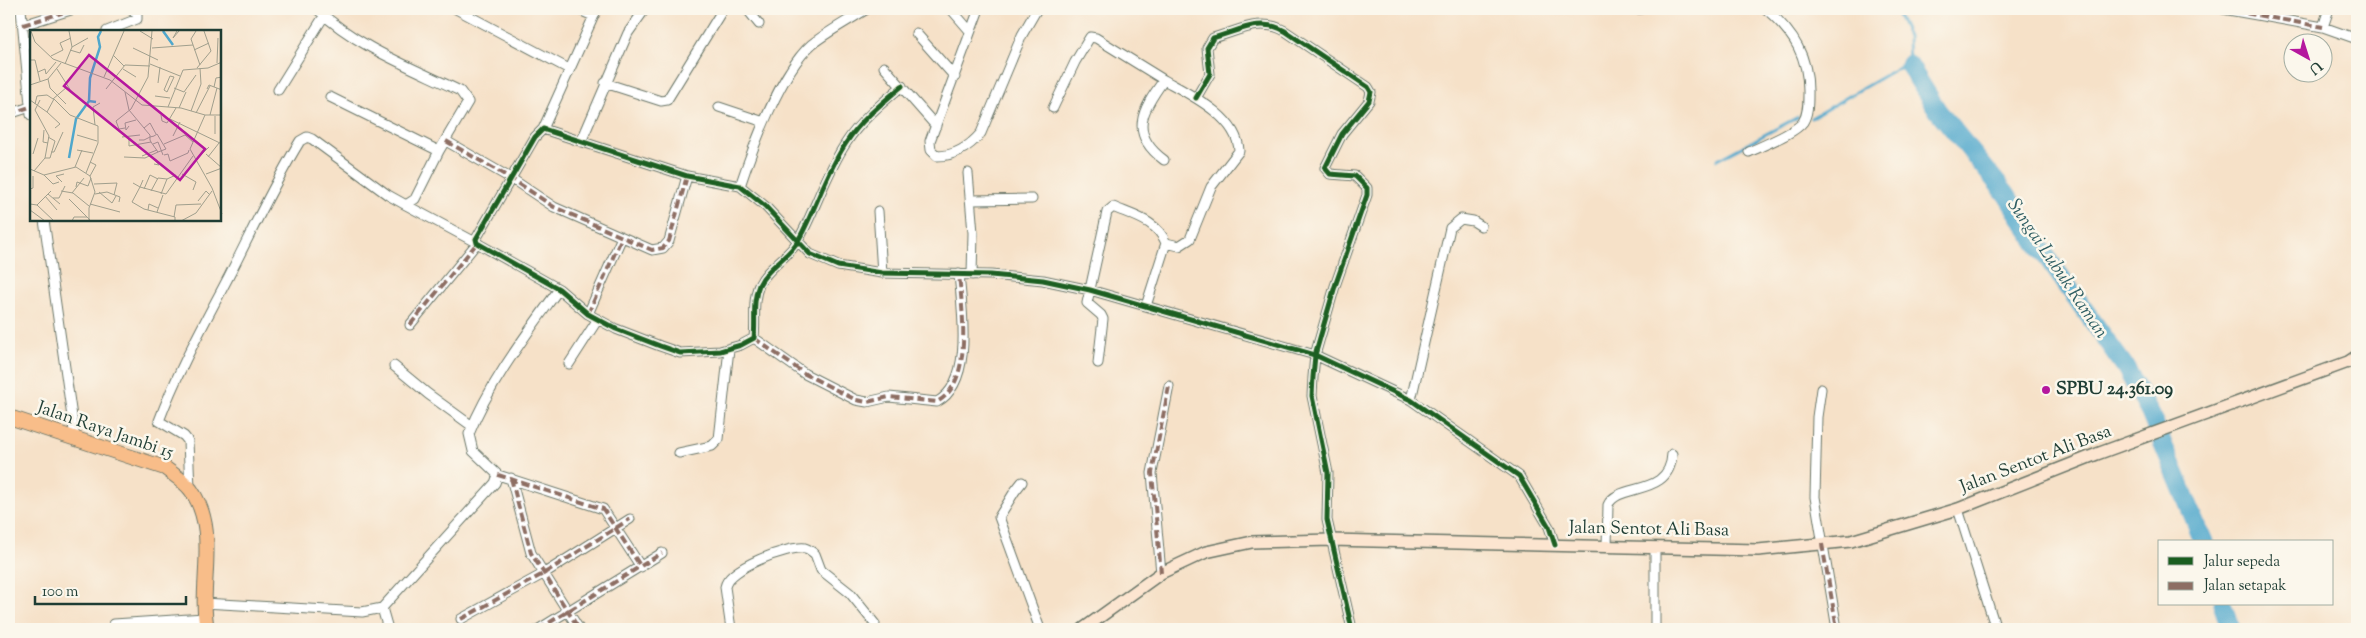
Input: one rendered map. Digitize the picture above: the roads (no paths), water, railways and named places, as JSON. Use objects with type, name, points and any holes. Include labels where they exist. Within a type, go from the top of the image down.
[{"type":"highway","name":"Jalan Raya Jambi 15","points":[[9,417],[165,468],[190,489],[200,504],[208,541],[203,603],[205,624]]},
{"type":"main road","name":"Jalan Sentot Ali Basa","points":[[1083,629],[1161,573],[1206,552],[1252,542],[1331,540],[1758,550],[1851,541],[1958,509],[2168,428],[2354,361]]},
{"type":"street","points":[[21,9],[30,100]]},
{"type":"street","points":[[23,25],[74,9]]},
{"type":"street","points":[[110,30],[138,20],[137,14],[130,9]]},
{"type":"street","points":[[317,9],[362,43],[460,92],[467,98],[468,102],[439,151],[415,199],[406,205]]},
{"type":"street","points":[[452,9],[456,9],[570,70]]},
{"type":"street","points":[[410,325],[477,243],[476,239],[535,137],[543,129],[595,12],[577,9]]},
{"type":"street","points":[[581,142],[628,33],[645,9]]},
{"type":"street","points":[[605,83],[661,100],[667,100],[723,9]]},
{"type":"street","points":[[747,9],[759,24]]},
{"type":"street","points":[[740,186],[764,122],[804,53],[821,38],[867,9]]},
{"type":"street","points":[[952,9],[970,30]]},
{"type":"street","points":[[979,9],[930,141],[931,150],[937,156],[956,152],[973,143],[981,133],[1022,35],[1038,9]]},
{"type":"street","points":[[1749,152],[1798,127],[1804,120],[1808,108],[1808,83],[1804,61],[1794,37],[1766,9]]},
{"type":"street","points":[[2223,9],[2323,27],[2357,38]]},
{"type":"street","points":[[2323,27],[2330,9]]},
{"type":"street","points":[[278,90],[324,16]]},
{"type":"street","points":[[1196,98],[1210,74],[1207,48],[1213,38],[1264,23],[1285,31],[1368,87],[1371,92],[1369,101],[1342,134],[1325,168],[1330,174],[1355,176],[1367,188],[1367,195],[1335,286],[1316,355],[1312,396],[1328,467],[1327,515],[1331,540],[1352,629]]},
{"type":"street","points":[[916,32],[955,77]]},
{"type":"street","points":[[1053,108],[1075,62],[1090,37],[1096,38],[1196,98],[1210,107],[1229,126],[1235,136],[1239,151],[1211,187],[1190,239],[1179,246],[1166,243]]},
{"type":"street","points":[[884,67],[936,126]]},
{"type":"street","points":[[1164,80],[1148,104],[1142,125],[1143,136],[1147,145],[1164,160]]},
{"type":"street","points":[[190,489],[188,441],[184,436],[159,421],[169,394],[196,336],[271,190],[300,141],[307,137],[388,195],[559,289],[588,314],[625,332],[680,353],[729,350],[750,342],[754,338],[756,323],[755,304],[760,284],[798,241],[826,178],[846,142],[866,118],[902,86]]},
{"type":"street","points":[[330,97],[439,151]]},
{"type":"street","points":[[719,107],[764,122]]},
{"type":"street","points":[[9,114],[30,111]]},
{"type":"street","points":[[543,129],[687,176],[740,186],[765,206],[810,254],[838,266],[882,273],[959,274],[1043,280],[1090,290],[1316,355],[1411,400],[1519,476],[1549,527],[1555,545]]},
{"type":"street","points":[[446,141],[512,179],[554,208],[652,250],[663,248],[669,241],[687,176]]},
{"type":"street","points":[[968,173],[973,233],[972,275]]},
{"type":"street","points":[[971,200],[1032,198]]},
{"type":"street","points":[[1098,363],[1102,319],[1101,314],[1087,303],[1109,209],[1113,207],[1146,220],[1159,230],[1166,243],[1146,306]]},
{"type":"street","points":[[878,211],[882,273]]},
{"type":"street","points":[[1411,400],[1450,228],[1460,219],[1473,221],[1481,226]]},
{"type":"street","points":[[44,221],[75,438]]},
{"type":"street","points":[[588,314],[622,237]]},
{"type":"street","points":[[754,338],[805,374],[856,400],[867,402],[889,398],[937,402],[951,392],[961,370],[962,327],[959,274]]},
{"type":"street","points":[[559,289],[527,332],[472,426],[469,434],[473,451],[498,475],[603,508],[641,567]]},
{"type":"street","points":[[569,364],[598,319]]},
{"type":"street","points":[[679,453],[712,446],[719,439],[729,350]]},
{"type":"street","points":[[394,366],[455,415],[472,426]]},
{"type":"street","points":[[1161,573],[1152,472],[1169,386]]},
{"type":"street","points":[[1821,389],[1817,418],[1815,497],[1836,629]]},
{"type":"street","points":[[1607,547],[1608,504],[1611,499],[1620,494],[1638,490],[1659,480],[1670,470],[1672,454]]},
{"type":"street","points":[[203,603],[362,612],[382,608],[495,484],[498,475]]},
{"type":"street","points":[[511,478],[525,526],[528,544],[543,574],[579,629]]},
{"type":"street","points":[[1022,482],[999,517],[1040,629]]},
{"type":"street","points":[[1958,509],[1996,629]]},
{"type":"street","points":[[461,619],[543,574],[630,519]]},
{"type":"street","points":[[731,629],[725,588],[726,581],[736,572],[752,563],[777,554],[804,548],[815,554],[821,570],[850,593],[875,624]]},
{"type":"street","points":[[1654,548],[1655,629]]},
{"type":"street","points":[[539,629],[569,613],[662,553]]},
{"type":"street","points":[[382,608],[388,629]]},
{"type":"street","points":[[114,624],[205,624]]},
{"type":"waterway","points":[[1811,118],[1896,69],[1909,65],[1908,36],[1895,9]]},
{"type":"waterway","name":"Sungai Lubuk Raman","points":[[1909,65],[1938,111],[2006,194],[2036,242],[2126,368],[2150,413],[2203,540]]},
{"type":"waterway","points":[[1717,160],[1798,117]]},
{"type":"waterway","name":"Sungai Lubuk Raman","points":[[2223,606],[2231,629]]},
{"type":"place","name":"SPBU 24.361.09","points":[[2046,390]]}]
